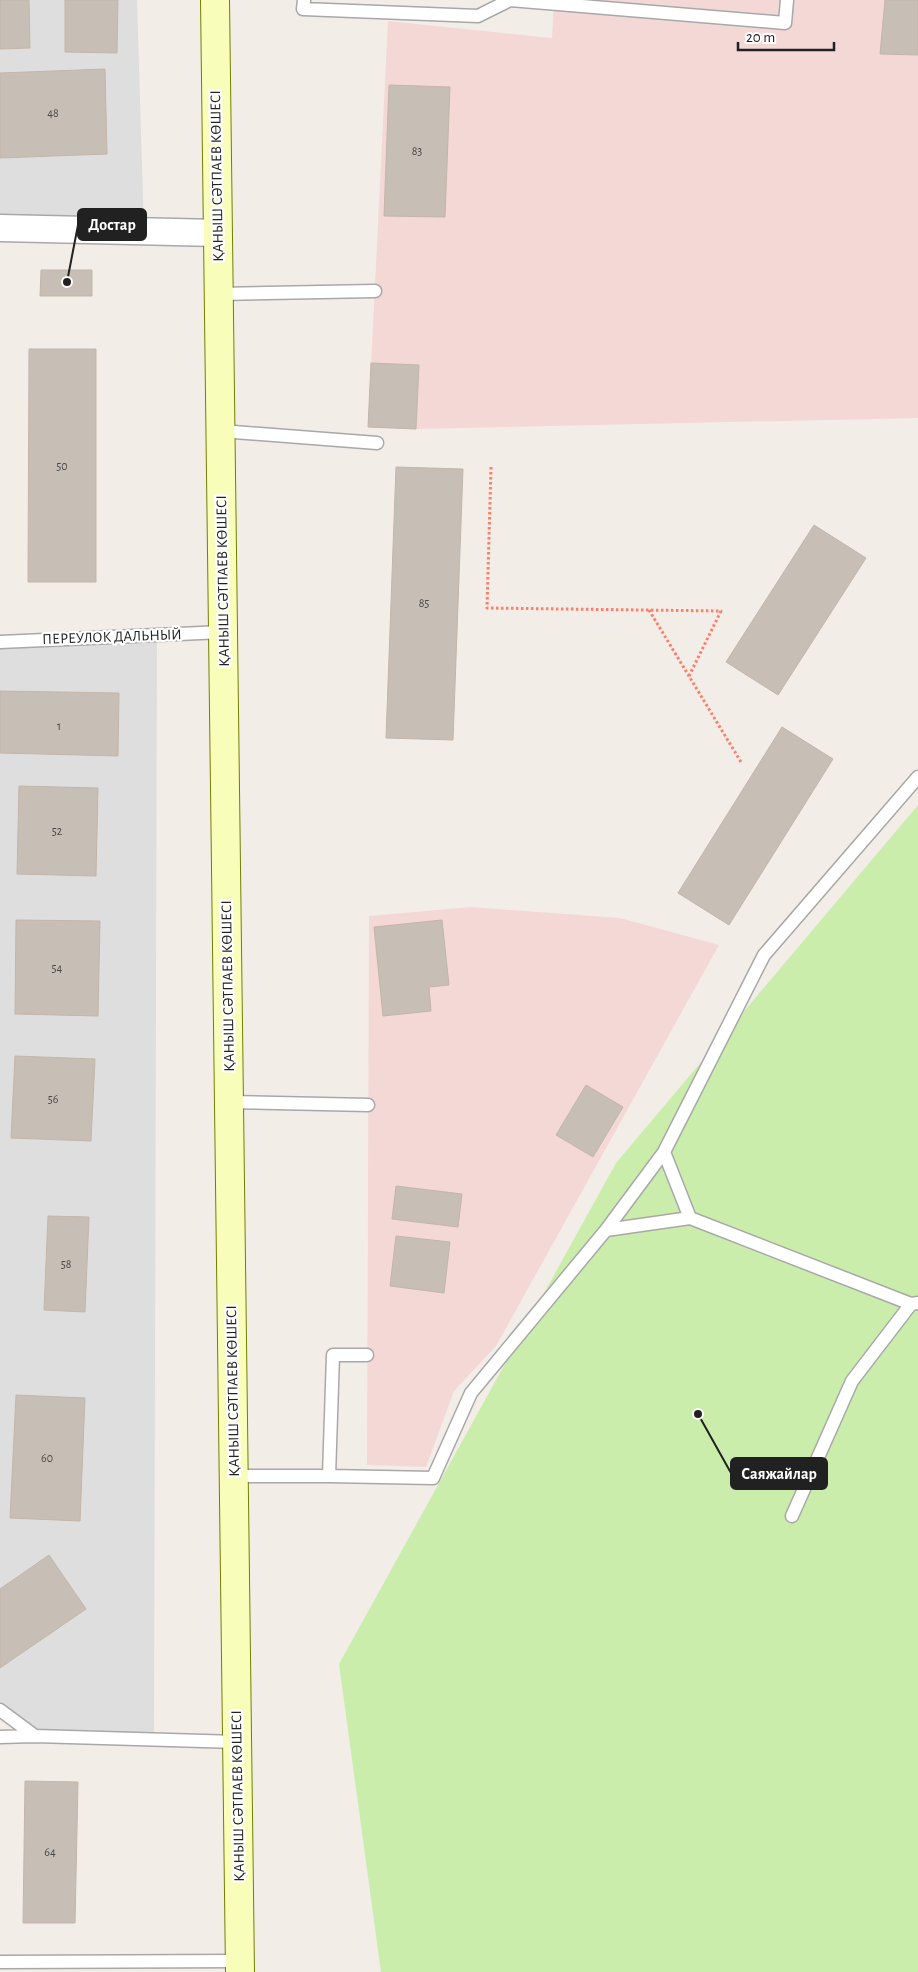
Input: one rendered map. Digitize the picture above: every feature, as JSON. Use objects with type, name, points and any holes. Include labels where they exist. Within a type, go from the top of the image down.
[{"type":"street","name":"ҚАНЫШ СӘТПАЕВ КӨШЕСІ","points":[[215,0],[240,1966]]},
{"type":"street","points":[[0,228],[218,233]]},
{"type":"lane","points":[[304,0],[303,9],[478,16],[510,0],[785,23],[787,0]]},
{"type":"lane","points":[[219,294],[374,291]]},
{"type":"lane","points":[[221,431],[377,443]]},
{"type":"lane","name":"ПЕРЕУЛОК ДАЛЬНЫЙ","points":[[0,642],[223,632]]},
{"type":"lane","points":[[234,1476],[434,1478],[471,1393],[606,1230],[664,1152],[764,955],[918,777]]},
{"type":"lane","points":[[229,1102],[368,1104]]},
{"type":"lane","points":[[664,1152],[690,1218]]},
{"type":"lane","points":[[606,1230],[690,1218],[914,1304],[852,1381],[792,1516]]},
{"type":"lane","points":[[329,1476],[333,1356],[367,1355]]},
{"type":"lane","points":[[0,1710],[35,1736]]},
{"type":"lane","points":[[0,1738],[35,1736],[237,1742]]},
{"type":"lane","points":[[0,1962],[125,1966],[240,1966]]},
{"type":"path","points":[[492,467],[487,608],[721,610],[689,676]]},
{"type":"path","points":[[648,610],[741,762]]},
{"type":"shaded area","points":[[0,0],[137,0],[144,231],[0,228]]},
{"type":"shaded area","points":[[554,0],[918,0],[918,418],[416,429],[368,427],[388,21],[552,38]]},
{"type":"shaded area","points":[[157,635],[154,1739],[35,1736],[0,1710],[0,642]]},
{"type":"shaded area","points":[[471,907],[620,918],[719,945],[496,1346],[454,1391],[426,1467],[367,1465],[369,916]]},
{"type":"green space","points":[[918,805],[918,1972],[381,1972],[339,1664],[616,1163]]},
{"type":"building","points":[[0,0],[29,0],[30,48],[0,49]]},
{"type":"building","points":[[65,0],[118,0],[117,53],[65,52]]},
{"type":"building","points":[[885,0],[918,0],[918,55],[880,54]]},
{"type":"building","points":[[105,69],[107,154],[0,158],[0,73]]},
{"type":"building","points":[[389,85],[450,87],[445,217],[384,216]]},
{"type":"building","points":[[41,270],[92,270],[92,296],[40,296]]},
{"type":"building","points":[[29,349],[96,349],[96,582],[28,582]]},
{"type":"building","points":[[371,363],[419,365],[416,429],[368,427]]},
{"type":"building","points":[[396,467],[463,469],[453,740],[386,738]]},
{"type":"building","points":[[814,525],[866,558],[778,695],[726,662]]},
{"type":"building","points":[[0,691],[119,693],[118,756],[0,753]]},
{"type":"building","points":[[782,727],[833,759],[729,925],[678,893]]},
{"type":"building","points":[[19,786],[98,788],[96,876],[17,874]]},
{"type":"building","points":[[16,920],[100,921],[98,1016],[15,1014]]},
{"type":"building","points":[[442,920],[449,985],[429,987],[431,1011],[383,1016],[374,927]]},
{"type":"building","points":[[15,1056],[95,1059],[91,1141],[11,1138]]},
{"type":"building","points":[[586,1085],[623,1107],[593,1157],[556,1135]]},
{"type":"building","points":[[396,1186],[462,1194],[458,1227],[392,1219]]},
{"type":"building","points":[[48,1216],[89,1217],[85,1312],[44,1310]]},
{"type":"building","points":[[396,1236],[450,1242],[444,1293],[390,1286]]},
{"type":"building","points":[[16,1395],[85,1398],[80,1521],[10,1518]]},
{"type":"building","points":[[49,1555],[86,1609],[0,1668],[0,1589]]},
{"type":"building","points":[[25,1781],[78,1782],[75,1923],[23,1923]]},
{"type":"place","name":"Достар","points":[[67,282]]},
{"type":"place","name":"Саяжайлар","points":[[698,1414]]}]
